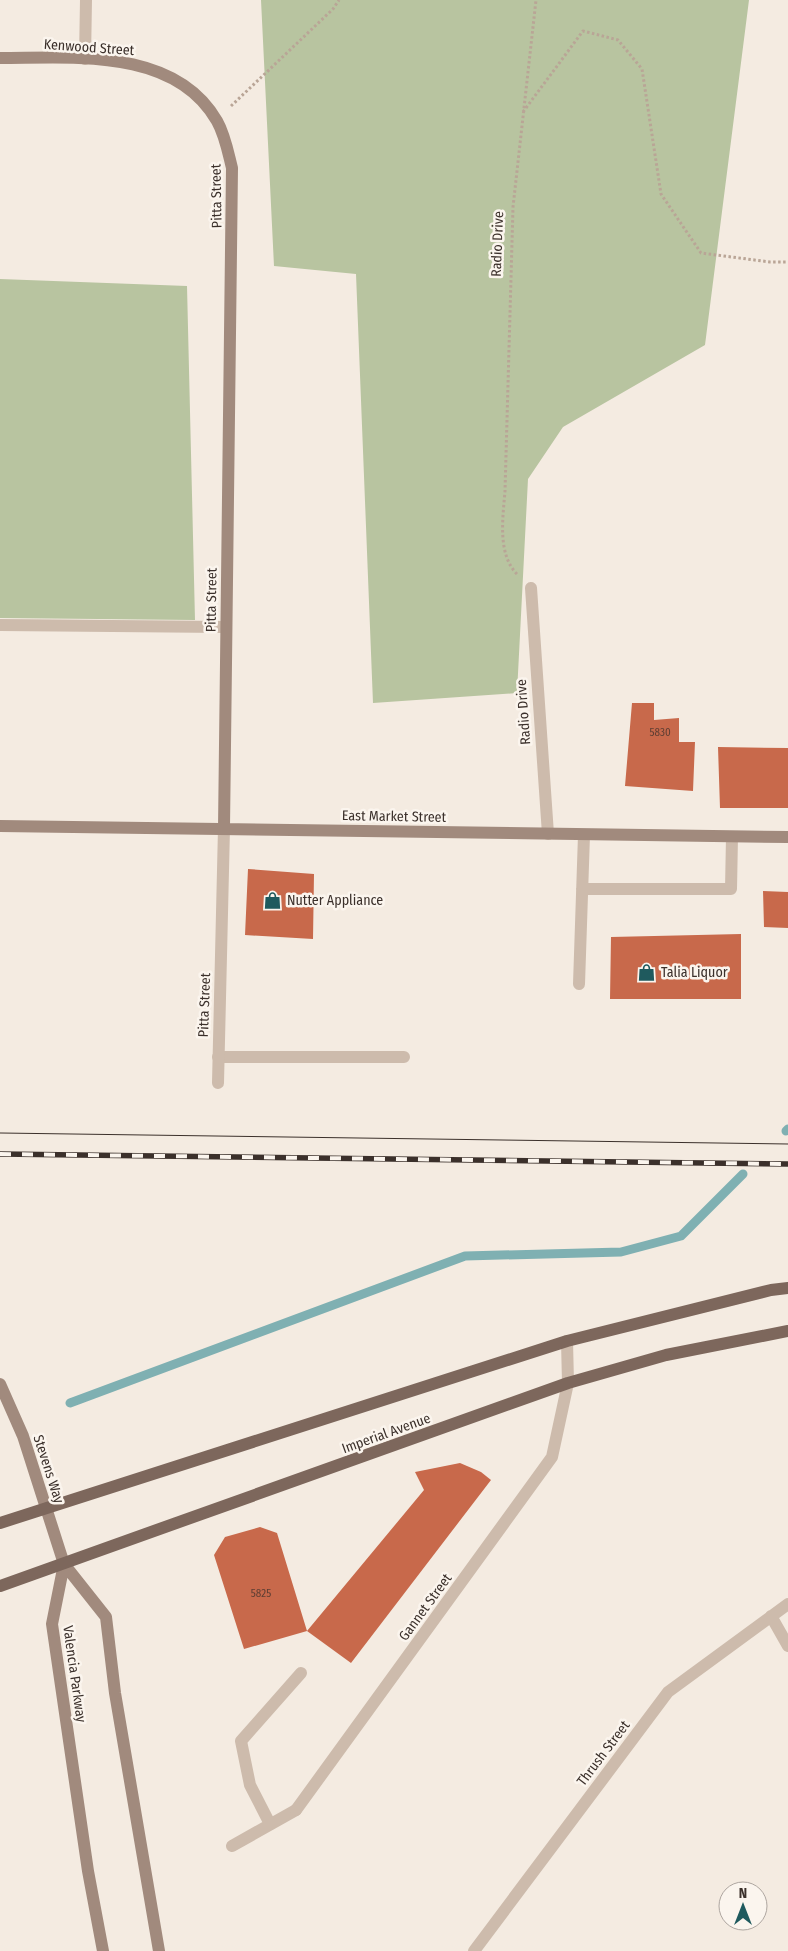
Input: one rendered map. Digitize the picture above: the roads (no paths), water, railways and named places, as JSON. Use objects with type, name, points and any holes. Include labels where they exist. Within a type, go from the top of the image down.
[{"type":"main road","name":"Kenwood Street","points":[[0,58],[85,59],[143,66],[172,77],[195,93],[216,120]]},
{"type":"main road","name":"Pitta Street","points":[[216,120],[226,143],[232,168],[224,828]]},
{"type":"main road","name":"East Market Street","points":[[0,826],[788,837]]},
{"type":"main road","points":[[0,1523],[46,1506],[567,1341],[771,1290],[788,1288]]},
{"type":"main road","name":"Imperial Avenue","points":[[0,1586],[568,1383],[666,1355],[788,1331]]},
{"type":"main road","name":"Stevens Way","points":[[0,1384],[24,1436],[64,1564]]},
{"type":"main road","points":[[64,1564],[106,1617],[115,1694],[159,1951]]},
{"type":"main road","name":"Valencia Parkway","points":[[64,1564],[52,1624],[88,1871],[103,1951]]},
{"type":"street","points":[[85,59],[86,0]]},
{"type":"street","name":"Radio Drive","points":[[531,588],[548,834]]},
{"type":"street","points":[[0,625],[225,627]]},
{"type":"street","name":"Pitta Street","points":[[218,1084],[224,828]]},
{"type":"street","points":[[580,984],[584,835]]},
{"type":"street","points":[[582,889],[731,889],[732,837]]},
{"type":"street","points":[[218,1057],[404,1057]]},
{"type":"street","name":"Gannet Street","points":[[232,1846],[296,1810],[552,1457],[568,1383],[567,1341]]},
{"type":"street","name":"Thrush Street","points":[[474,1951],[668,1692],[788,1604]]},
{"type":"street","points":[[771,1616],[788,1646]]},
{"type":"street","points":[[270,1824],[250,1785],[241,1741],[301,1674]]},
{"type":"waterway","points":[[70,1403],[465,1256],[621,1252],[681,1236],[743,1174]]},
{"type":"tram line","points":[[0,1133],[788,1144]]},
{"type":"railway","points":[[0,1154],[788,1164]]},
{"type":"place","name":"Nutter Appliance","points":[[273,900]]},
{"type":"place","name":"Talia Liquor","points":[[647,972]]}]
